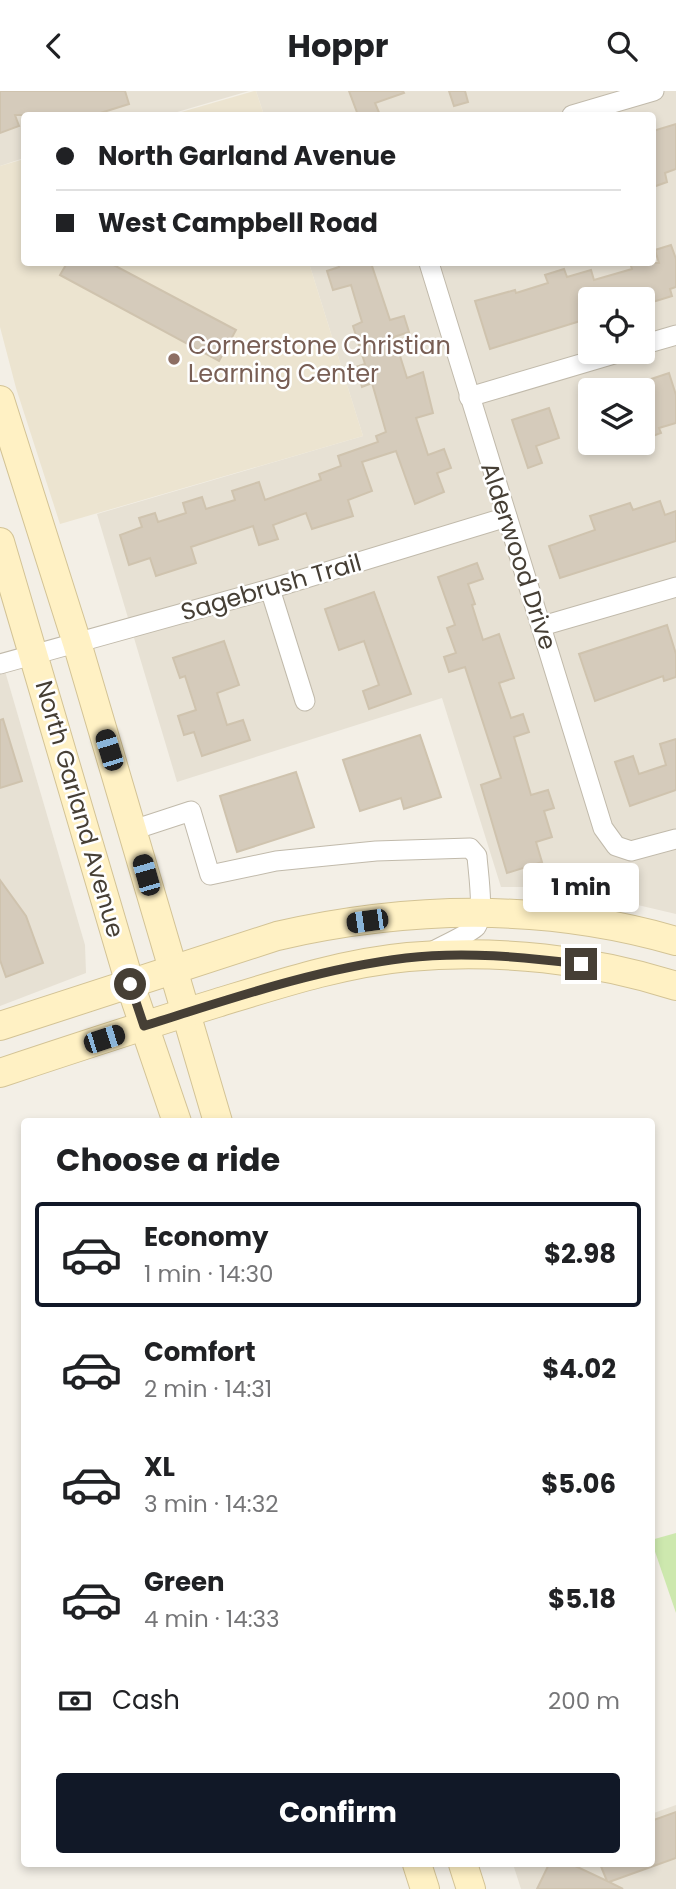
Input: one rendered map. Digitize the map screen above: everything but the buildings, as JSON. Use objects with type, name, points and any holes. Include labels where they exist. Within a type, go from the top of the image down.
[{"type":"main road","name":"North Garland Avenue","points":[[0,400],[77,643],[217,1118]]},
{"type":"main road","name":"North Garland Avenue","points":[[0,541],[130,984],[176,1118]]},
{"type":"main road","points":[[0,1026],[277,936],[392,918],[480,912],[607,924],[676,941]]},
{"type":"main road","points":[[0,1073],[308,976],[366,964],[424,957],[501,956],[603,967],[676,986]]},
{"type":"main road","points":[[418,1867],[425,1889]]},
{"type":"main road","points":[[464,1867],[471,1889]]},
{"type":"street","points":[[582,112],[654,91]]},
{"type":"street","name":"Alderwood Drive","points":[[430,266],[542,627],[596,812],[615,846],[631,851],[676,839]]},
{"type":"street","points":[[655,341],[676,335]]},
{"type":"street","points":[[469,397],[580,364]]},
{"type":"street","name":"Sagebrush Trail","points":[[0,664],[270,589],[507,517]]},
{"type":"street","points":[[542,627],[676,587]]},
{"type":"street","points":[[270,589],[305,701]]},
{"type":"street","points":[[133,829],[191,811],[210,875],[276,861],[376,851],[470,848],[477,856],[480,912],[477,926],[424,957]]},
{"type":"shaded area","points":[[0,91],[249,91],[177,112],[21,112],[21,159],[0,166]]},
{"type":"shaded area","points":[[256,91],[676,91],[676,914],[608,898],[535,887],[501,887],[442,698],[177,782],[97,514],[363,436],[310,266],[656,266],[656,112],[263,112]]},
{"type":"shaded area","points":[[256,91],[263,112],[181,112]]},
{"type":"shaded area","name":"Cornerstone Christian Learning Center","points":[[21,160],[21,266],[310,266],[363,436],[60,524],[16,388],[0,327],[0,166]]},
{"type":"shaded area","points":[[0,654],[85,945],[86,973],[0,1006]]},
{"type":"shaded area","points":[[676,1805],[676,1889],[521,1889],[514,1867],[655,1867],[655,1813]]},
{"type":"green space","points":[[676,1533],[676,1613],[655,1552],[655,1539]]},
{"type":"place","name":"Cornerstone Christian Learning Center","points":[[174,359]]},
{"type":"route","points":[[130,984],[144,1026],[296,979],[408,957],[501,956],[581,964]]}]
